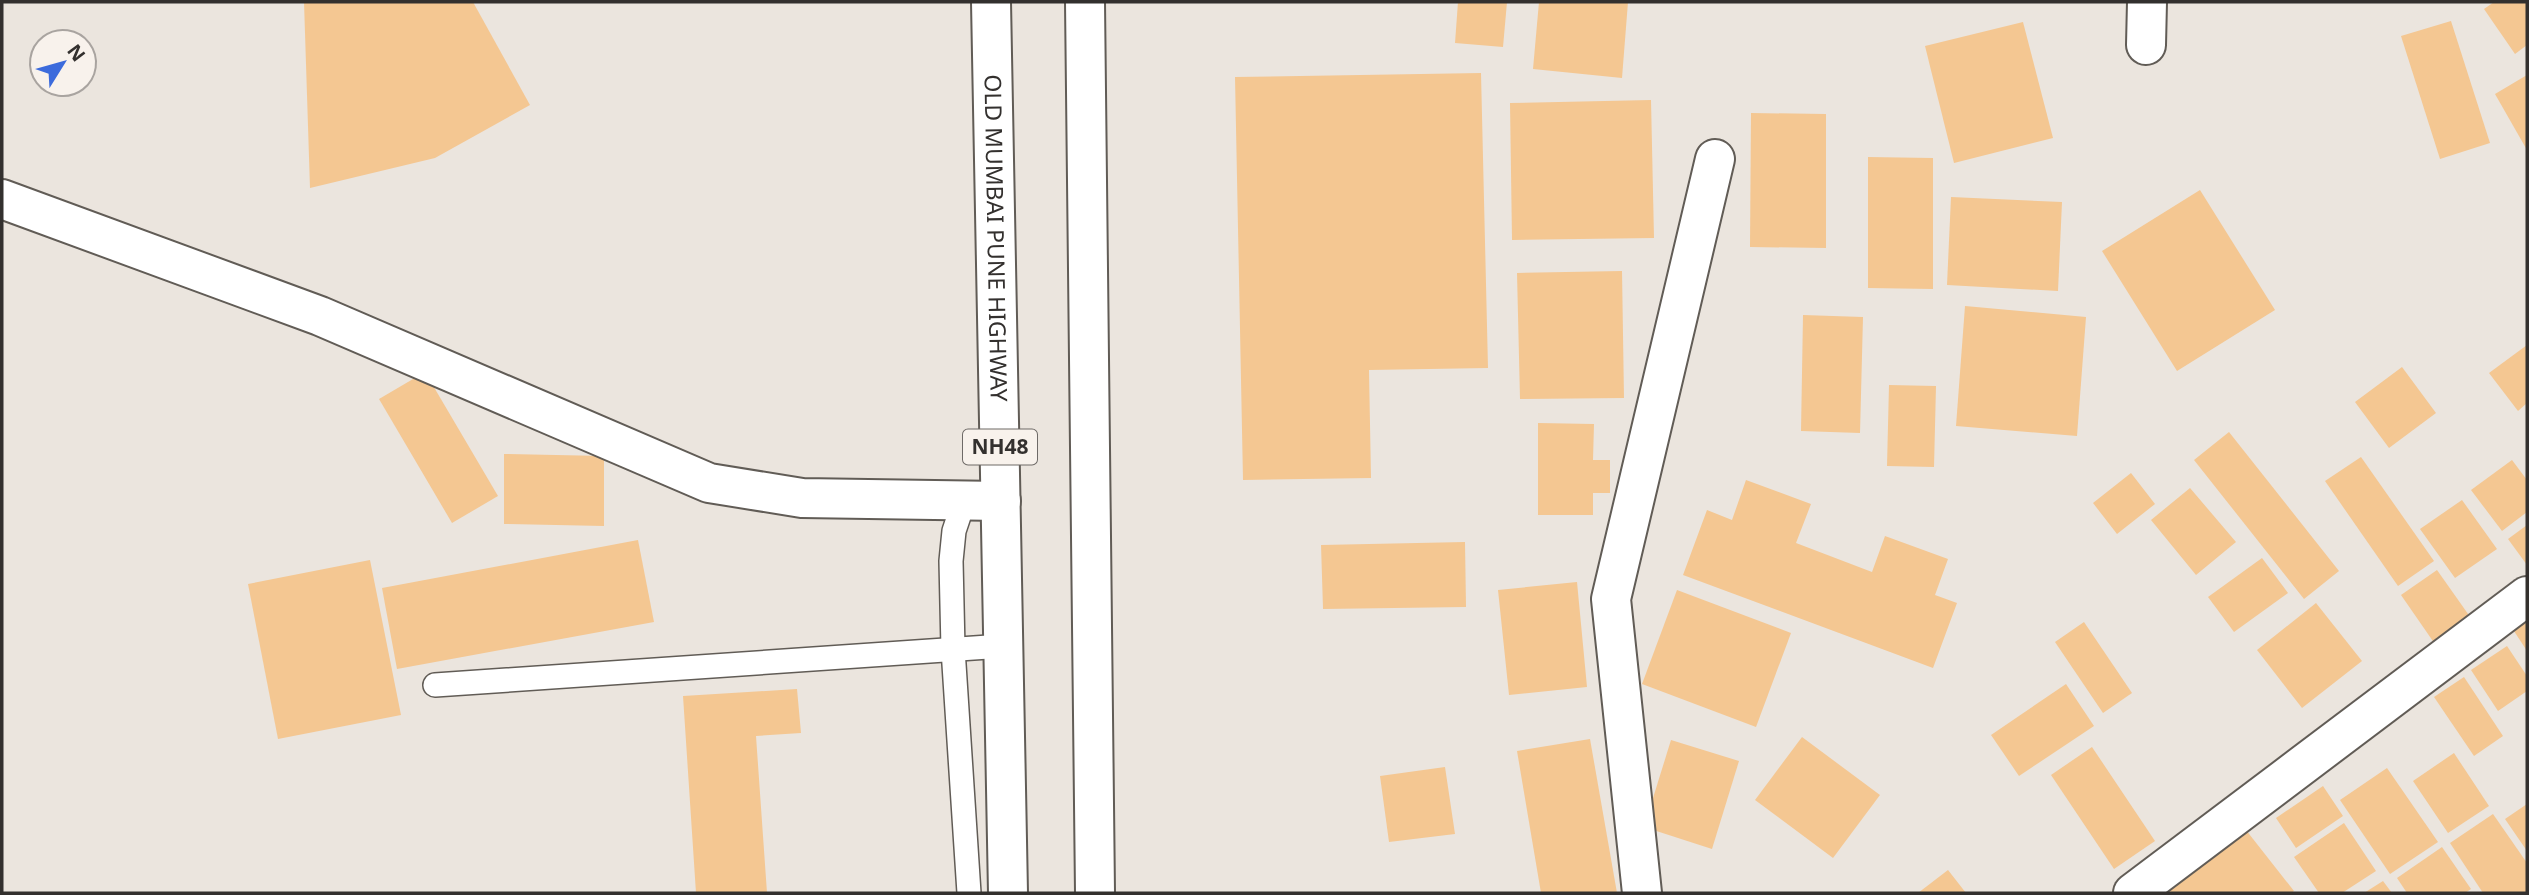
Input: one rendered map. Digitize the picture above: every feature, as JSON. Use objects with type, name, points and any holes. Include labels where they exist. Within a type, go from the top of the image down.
[{"type":"main road","name":"OLD MUMBAI PUNE HIGHWAY","points":[[991,2],[982,501],[1003,646],[1008,893]]},
{"type":"main road","points":[[1085,2],[1095,893]]},
{"type":"main road","points":[[2146,45],[2147,2]]},
{"type":"main road","points":[[1642,893],[1611,599],[1714,159]]},
{"type":"main road","points":[[2,199],[320,316],[709,484],[802,498],[982,501]]},
{"type":"main road","points":[[2133,893],[2527,596]]},
{"type":"lane","points":[[969,893],[953,649],[951,561],[954,531],[982,501]]},
{"type":"lane","points":[[435,685],[1003,646]]},
{"type":"building","points":[[304,2],[473,2],[530,105],[435,158],[310,188]]},
{"type":"building","points":[[1458,2],[1507,2],[1503,47],[1455,43]]},
{"type":"building","points":[[1539,2],[1628,2],[1622,78],[1533,69]]},
{"type":"building","points":[[2494,2],[2527,2],[2527,45],[2515,54],[2484,9]]},
{"type":"building","points":[[2451,21],[2490,143],[2440,159],[2401,36]]},
{"type":"building","points":[[2023,22],[2053,138],[1954,163],[1925,46]]},
{"type":"building","points":[[1481,73],[1488,368],[1369,370],[1371,478],[1243,480],[1235,77]]},
{"type":"building","points":[[2527,75],[2527,150],[2495,94]]},
{"type":"building","points":[[1651,100],[1654,238],[1512,240],[1510,103]]},
{"type":"building","points":[[1751,113],[1826,114],[1826,248],[1750,247]]},
{"type":"building","points":[[1868,157],[1933,158],[1933,289],[1868,288]]},
{"type":"building","points":[[2200,190],[2275,310],[2177,371],[2102,251]]},
{"type":"building","points":[[1951,197],[2062,202],[2058,291],[1947,285]]},
{"type":"building","points":[[1622,271],[1624,398],[1520,399],[1517,273]]},
{"type":"building","points":[[1965,306],[2086,317],[2077,436],[1956,426]]},
{"type":"building","points":[[1803,315],[1863,317],[1860,433],[1801,431]]},
{"type":"building","points":[[2527,345],[2527,403],[2518,411],[2489,373]]},
{"type":"building","points":[[2402,367],[2436,413],[2389,448],[2355,402]]},
{"type":"building","points":[[425,372],[498,496],[452,523],[379,399]]},
{"type":"building","points":[[1889,385],[1936,386],[1934,467],[1887,466]]},
{"type":"building","points":[[1538,423],[1594,424],[1593,460],[1610,460],[1610,493],[1593,493],[1593,515],[1538,515]]},
{"type":"building","points":[[2229,432],[2339,571],[2304,599],[2194,460]]},
{"type":"building","points":[[504,454],[604,456],[604,526],[504,524]]},
{"type":"building","points":[[2361,457],[2434,561],[2398,586],[2325,481]]},
{"type":"building","points":[[2512,460],[2527,480],[2527,512],[2502,531],[2471,490]]},
{"type":"building","points":[[2131,473],[2155,504],[2117,534],[2093,503]]},
{"type":"building","points":[[1746,480],[1811,504],[1796,543],[1872,572],[1885,536],[1948,559],[1935,595],[1957,603],[1933,668],[1683,575],[1707,510],[1732,520]]},
{"type":"building","points":[[2190,488],[2236,542],[2196,575],[2151,520]]},
{"type":"building","points":[[2462,500],[2497,549],[2455,578],[2420,529]]},
{"type":"building","points":[[2527,525],[2527,565],[2508,539]]},
{"type":"building","points":[[638,540],[654,622],[397,669],[382,588]]},
{"type":"building","points":[[1465,542],[1466,607],[1323,609],[1321,545]]},
{"type":"building","points":[[2262,558],[2288,593],[2234,632],[2208,597]]},
{"type":"building","points":[[370,560],[401,715],[278,739],[248,584]]},
{"type":"building","points":[[2437,570],[2473,621],[2437,647],[2401,595]]},
{"type":"building","points":[[1577,582],[1587,687],[1509,695],[1498,590]]},
{"type":"building","points":[[1677,590],[1791,633],[1756,727],[1642,684]]},
{"type":"building","points":[[2316,603],[2362,661],[2302,708],[2257,650]]},
{"type":"building","points":[[2527,618],[2527,651],[2512,628]]},
{"type":"building","points":[[2084,622],[2132,693],[2103,713],[2055,642]]},
{"type":"building","points":[[2507,646],[2527,676],[2527,691],[2498,711],[2471,670]]},
{"type":"building","points":[[2464,677],[2503,736],[2474,756],[2434,697]]},
{"type":"building","points":[[2066,684],[2094,726],[2019,776],[1991,735]]},
{"type":"building","points":[[797,689],[801,733],[756,736],[767,893],[696,893],[683,696]]},
{"type":"building","points":[[1802,737],[1880,795],[1833,858],[1755,800]]},
{"type":"building","points":[[1590,739],[1617,893],[1541,893],[1517,751]]},
{"type":"building","points":[[1671,740],[1739,761],[1712,849],[1644,827]]},
{"type":"building","points":[[2092,747],[2155,841],[2114,869],[2051,775]]},
{"type":"building","points":[[2454,753],[2489,806],[2448,833],[2413,781]]},
{"type":"building","points":[[1445,767],[1455,834],[1389,842],[1380,776]]},
{"type":"building","points":[[2387,768],[2438,842],[2390,874],[2340,800]]},
{"type":"building","points":[[2323,786],[2343,816],[2296,848],[2276,818]]},
{"type":"building","points":[[2527,804],[2527,851],[2505,819]]},
{"type":"building","points":[[2493,814],[2527,863],[2527,893],[2483,893],[2450,843]]},
{"type":"building","points":[[2344,823],[2376,871],[2342,893],[2319,893],[2294,857]]},
{"type":"building","points":[[2246,830],[2294,891],[2165,893]]},
{"type":"building","points":[[2442,847],[2471,889],[2465,893],[2407,893],[2397,878]]},
{"type":"building","points":[[1948,870],[1966,893],[1918,893]]},
{"type":"building","points":[[2383,881],[2392,893],[2364,893]]}]
